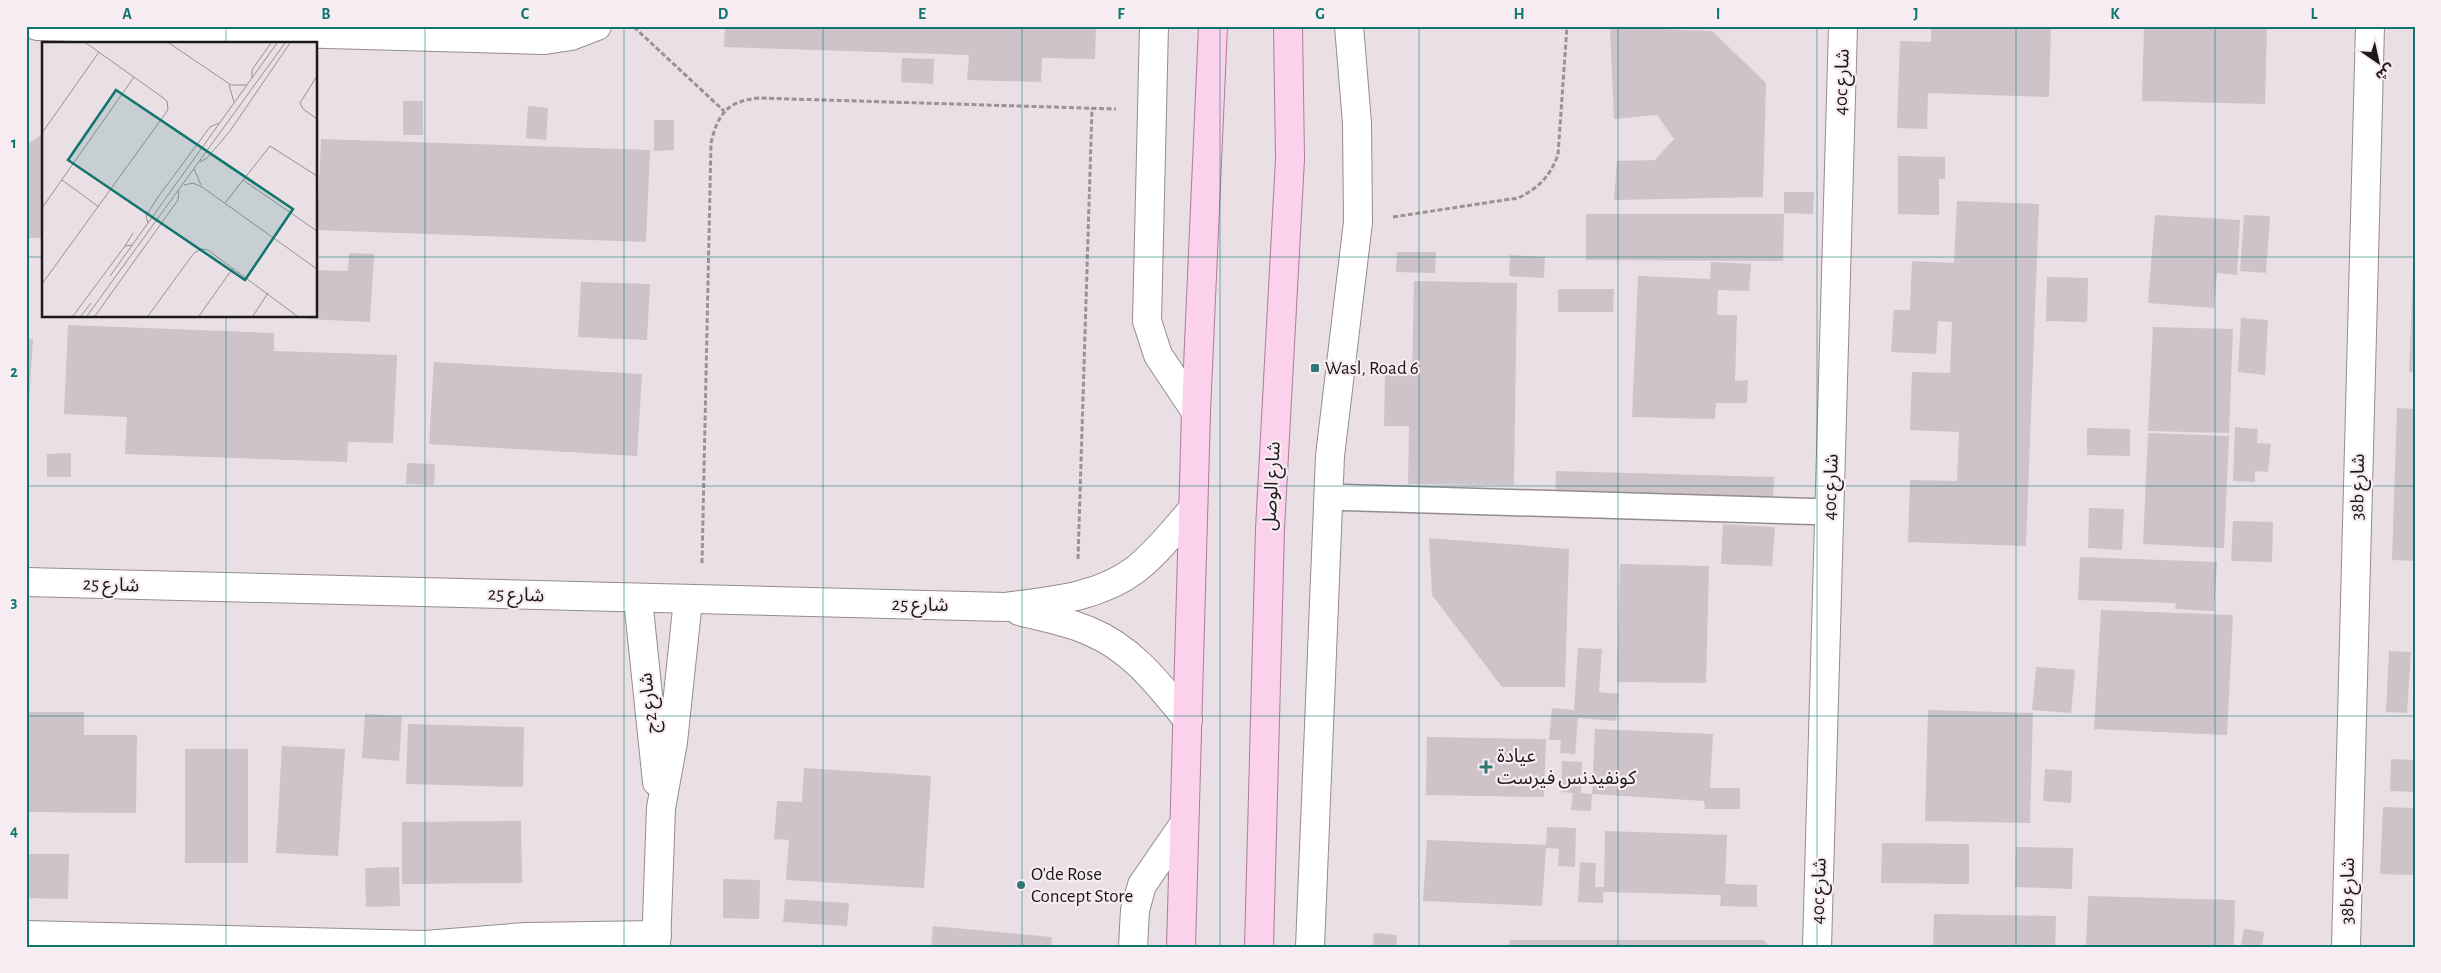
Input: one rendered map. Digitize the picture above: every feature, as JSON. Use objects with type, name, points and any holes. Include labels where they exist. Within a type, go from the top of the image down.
[{"type":"main road","points":[[1181,947],[1196,412],[1213,26]]},
{"type":"main road","name":"شارع الوصل","points":[[1259,947],[1270,529],[1290,159],[1288,26]]},
{"type":"street","points":[[38,26],[196,28],[545,40],[571,36],[597,26]]},
{"type":"street","points":[[1154,26],[1147,321],[1158,355],[1196,412]]},
{"type":"street","points":[[1311,946],[1330,456],[1358,222],[1357,123],[1350,26]]},
{"type":"street","name":"40c شارع","points":[[1818,947],[1843,26]]},
{"type":"street","name":"38b شارع","points":[[2346,947],[2370,26]]},
{"type":"street","name":"شارع 25","points":[[26,582],[1005,608],[1077,597],[1118,582],[1137,569],[1193,509]]},
{"type":"street","name":"شارع 2ج","points":[[638,599],[661,808],[656,941]]},
{"type":"street","name":"شارع 2ج","points":[[661,808],[674,742],[694,600]]},
{"type":"street","name":"شارع 25","points":[[1005,608],[1070,624],[1108,640],[1142,666],[1188,720]]},
{"type":"street","points":[[1133,947],[1135,910],[1142,885],[1184,824]]},
{"type":"street","points":[[26,935],[430,946],[525,937],[656,941]]},
{"type":"lane","points":[[1328,497],[1830,512]]},
{"type":"path","points":[[633,26],[724,111]]},
{"type":"path","points":[[1358,222],[1503,202],[1518,198],[1532,191],[1544,181],[1553,168],[1560,140],[1567,26]]},
{"type":"path","points":[[694,600],[711,143],[715,125],[724,111],[742,100],[759,98],[1152,111]]},
{"type":"path","points":[[1077,597],[1092,108]]},
{"type":"building","points":[[725,26],[1096,26],[1095,59],[1042,58],[1041,82],[967,80],[969,55],[724,47]]},
{"type":"building","points":[[1931,26],[2051,26],[2049,97],[1928,93],[1927,129],[1897,128],[1900,41],[1931,42]]},
{"type":"building","points":[[2144,26],[2267,26],[2265,104],[2142,101]]},
{"type":"building","points":[[1610,27],[1712,31],[1766,83],[1763,197],[1614,200],[1617,161],[1655,160],[1674,139],[1657,115],[1614,119]]},
{"type":"building","points":[[902,58],[934,59],[933,84],[901,82]]},
{"type":"building","points":[[403,101],[423,101],[423,135],[403,135]]},
{"type":"building","points":[[528,106],[548,108],[546,140],[526,138]]},
{"type":"building","points":[[654,120],[674,120],[674,150],[654,151]]},
{"type":"building","points":[[42,134],[42,238],[26,238],[26,145]]},
{"type":"building","points":[[321,139],[650,150],[646,242],[318,230]]},
{"type":"building","points":[[1898,156],[1945,157],[1945,179],[1939,179],[1939,215],[1898,214]]},
{"type":"building","points":[[1784,192],[1814,192],[1813,214],[1784,213]]},
{"type":"building","points":[[1957,201],[2039,204],[2026,546],[1908,542],[1910,480],[1957,481],[1959,432],[1910,430],[1912,372],[1950,373],[1952,322],[1938,321],[1936,354],[1891,352],[1894,310],[1910,310],[1912,261],[1954,263]]},
{"type":"building","points":[[1586,214],[1784,214],[1783,261],[1586,260]]},
{"type":"building","points":[[2155,215],[2240,220],[2237,275],[2217,273],[2214,308],[2148,303]]},
{"type":"building","points":[[2244,215],[2270,216],[2266,273],[2240,271]]},
{"type":"building","points":[[1397,252],[1436,252],[1435,273],[1396,272]]},
{"type":"building","points":[[349,253],[374,254],[370,322],[306,319],[318,318],[318,270],[348,271]]},
{"type":"building","points":[[1510,255],[1545,257],[1544,278],[1509,276]]},
{"type":"building","points":[[1711,262],[1751,264],[1749,291],[1718,290],[1717,315],[1737,315],[1735,381],[1748,380],[1747,403],[1716,403],[1715,419],[1632,417],[1638,276],[1710,279]]},
{"type":"building","points":[[2413,270],[2415,270],[2415,372],[2409,372]]},
{"type":"building","points":[[2047,277],[2088,278],[2087,322],[2046,321]]},
{"type":"building","points":[[1414,281],[1517,283],[1514,485],[1408,484],[1409,426],[1384,426],[1385,375],[1412,375]]},
{"type":"building","points":[[581,282],[650,284],[647,340],[578,337]]},
{"type":"building","points":[[1558,289],[1614,289],[1613,312],[1558,312]]},
{"type":"building","points":[[2241,318],[2268,320],[2265,375],[2238,372]]},
{"type":"building","points":[[68,325],[274,333],[274,351],[397,355],[393,443],[348,442],[347,462],[125,454],[127,417],[64,414]]},
{"type":"building","points":[[2153,327],[2233,329],[2229,433],[2148,431]]},
{"type":"building","points":[[26,339],[33,339],[28,419],[26,419]]},
{"type":"building","points":[[434,362],[642,374],[637,456],[429,444]]},
{"type":"building","points":[[2397,408],[2415,409],[2415,561],[2392,560]]},
{"type":"building","points":[[2235,427],[2258,429],[2257,443],[2271,444],[2268,472],[2255,471],[2255,482],[2233,481]]},
{"type":"building","points":[[2087,428],[2130,429],[2130,456],[2087,455]]},
{"type":"building","points":[[2148,433],[2229,436],[2224,548],[2143,544]]},
{"type":"building","points":[[71,453],[71,477],[47,477],[47,454]]},
{"type":"building","points":[[407,463],[435,464],[434,485],[406,484]]},
{"type":"building","points":[[1556,471],[1774,477],[1773,501],[1555,501]]},
{"type":"building","points":[[2089,508],[2124,509],[2122,550],[2088,548]]},
{"type":"building","points":[[2233,521],[2273,522],[2272,562],[2231,561]]},
{"type":"building","points":[[1723,524],[1775,527],[1772,566],[1721,564]]},
{"type":"building","points":[[1429,538],[1569,549],[1565,687],[1502,687],[1432,595]]},
{"type":"building","points":[[2080,557],[2217,562],[2214,611],[2175,609],[2176,603],[2078,600]]},
{"type":"building","points":[[1620,564],[1709,566],[1706,683],[1617,682]]},
{"type":"building","points":[[2101,610],[2233,615],[2227,735],[2094,729]]},
{"type":"building","points":[[1578,648],[1602,649],[1599,692],[1619,694],[1616,721],[1578,718],[1575,754],[1560,753],[1561,740],[1549,740],[1552,708],[1574,710]]},
{"type":"building","points":[[2389,651],[2411,652],[2407,713],[2386,712]]},
{"type":"building","points":[[2036,667],[2075,670],[2071,713],[2032,710]]},
{"type":"building","points":[[1928,710],[2033,713],[2030,823],[1925,821]]},
{"type":"building","points":[[26,712],[84,712],[84,735],[137,735],[136,813],[26,812]]},
{"type":"building","points":[[365,714],[402,716],[399,761],[362,758]]},
{"type":"building","points":[[408,724],[524,727],[523,787],[406,784]]},
{"type":"building","points":[[1595,729],[1713,734],[1710,788],[1740,788],[1740,809],[1705,809],[1704,801],[1592,794]]},
{"type":"building","name":"عيادة كونفيدنس فيرست","points":[[1427,737],[1546,739],[1544,797],[1426,795]]},
{"type":"building","points":[[282,746],[345,749],[338,856],[276,853]]},
{"type":"building","points":[[185,749],[248,749],[248,863],[185,863]]},
{"type":"building","points":[[2391,759],[2415,760],[2415,792],[2390,791]]},
{"type":"building","points":[[1562,761],[1582,762],[1581,793],[1592,794],[1591,811],[1571,810],[1573,793],[1561,792]]},
{"type":"building","points":[[804,768],[931,776],[924,888],[786,880],[789,840],[774,839],[777,801],[802,802]]},
{"type":"building","points":[[2045,769],[2072,771],[2071,803],[2043,801]]},
{"type":"building","points":[[2383,807],[2415,808],[2415,875],[2380,874]]},
{"type":"building","points":[[521,821],[522,883],[402,884],[402,822]]},
{"type":"building","points":[[1547,827],[1576,828],[1575,867],[1558,866],[1559,849],[1546,848],[1542,906],[1423,901],[1427,840],[1546,845]]},
{"type":"building","points":[[1605,831],[1727,835],[1725,884],[1757,885],[1757,907],[1720,906],[1721,895],[1603,892],[1603,903],[1578,902],[1580,862],[1596,863],[1595,887],[1604,887]]},
{"type":"building","points":[[1882,843],[1969,844],[1969,884],[1881,883]]},
{"type":"building","points":[[2016,847],[2073,848],[2072,889],[2015,887]]},
{"type":"building","points":[[26,854],[69,854],[68,899],[26,898]]},
{"type":"building","points":[[399,867],[400,906],[366,907],[365,868]]},
{"type":"building","points":[[723,879],[760,880],[759,919],[723,918]]},
{"type":"building","points":[[2088,896],[2235,900],[2234,947],[2086,947]]},
{"type":"building","points":[[785,899],[849,903],[847,926],[783,922]]},
{"type":"building","points":[[1934,914],[2056,916],[2055,947],[1933,947]]},
{"type":"building","points":[[933,926],[1052,937],[1051,947],[931,947]]},
{"type":"building","points":[[2244,929],[2264,932],[2262,947],[2241,947]]},
{"type":"building","points":[[1374,933],[1397,935],[1396,947],[1373,947]]},
{"type":"building","points":[[1510,940],[1764,940],[1769,947],[1509,947]]},
{"type":"place","name":"Wasl, Road 6","points":[[1315,368]]},
{"type":"place","name":"عيادة كونفيدنس فيرست","points":[[1486,767]]},
{"type":"place","name":"O'de Rose Concept Store","points":[[1021,885]]}]
